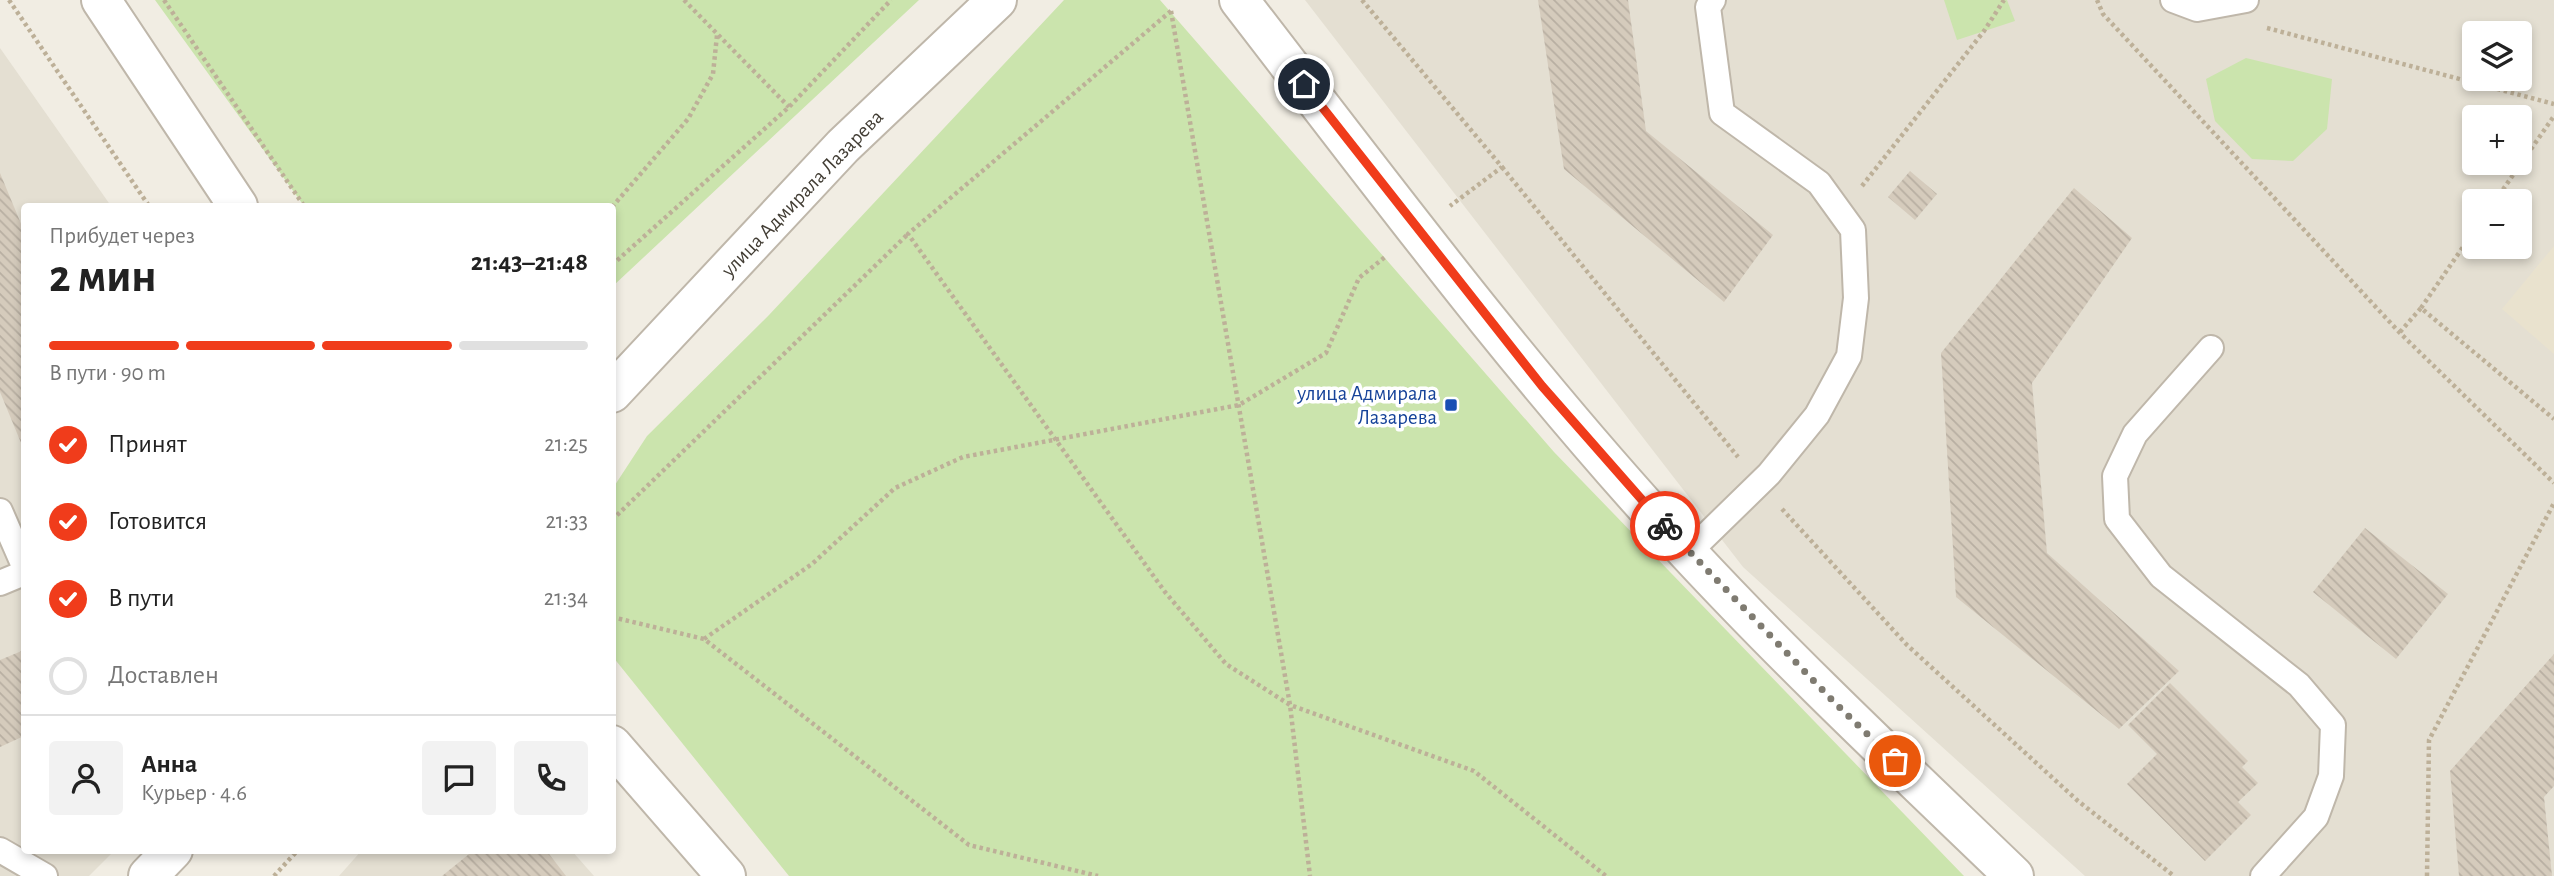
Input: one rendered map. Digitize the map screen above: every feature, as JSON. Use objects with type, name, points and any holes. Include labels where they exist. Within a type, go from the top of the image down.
[{"type":"street","points":[[101,0],[236,203]]},
{"type":"street","name":"улица Адмирала Лазарева","points":[[616,389],[844,146],[997,0]]},
{"type":"street","points":[[1239,0],[1542,386],[1688,553],[1835,703],[2014,876]]},
{"type":"street","points":[[616,750],[726,876]]},
{"type":"street","points":[[148,876],[169,854]]},
{"type":"lane","points":[[1688,553],[1759,483],[1817,415],[1849,356],[1856,298],[1853,230],[1819,183],[1722,113],[1708,7],[1713,0]]},
{"type":"lane","points":[[2173,0],[2197,9],[2246,0]]},
{"type":"lane","points":[[2211,348],[2135,434],[2115,476],[2117,519],[2161,576],[2300,685],[2333,725],[2330,776],[2316,817],[2263,876]]},
{"type":"lane","points":[[0,511],[21,559]]},
{"type":"lane","points":[[0,583],[21,574]]},
{"type":"lane","points":[[0,850],[45,876]]},
{"type":"path","points":[[9,0],[147,203]]},
{"type":"path","points":[[164,0],[302,203]]},
{"type":"path","points":[[684,0],[789,107]]},
{"type":"path","points":[[616,261],[789,107],[891,0]]},
{"type":"path","points":[[1362,0],[1502,167],[1759,483],[1907,645],[2078,801],[2174,876]]},
{"type":"path","points":[[1840,214],[1984,31],[2004,0]]},
{"type":"path","points":[[2097,0],[2103,14],[2400,332],[2554,483]]},
{"type":"path","points":[[616,516],[908,234],[1171,11],[1290,705],[1311,876]]},
{"type":"path","points":[[2263,27],[2554,104]]},
{"type":"path","points":[[615,203],[688,119],[713,74],[718,35]]},
{"type":"path","points":[[2503,189],[2554,116]]},
{"type":"path","points":[[704,639],[811,564],[895,488],[963,457],[1239,405],[1326,353],[1359,278],[1502,167]]},
{"type":"path","points":[[908,234],[1165,592],[1226,664],[1290,705],[1474,771],[1606,876]]},
{"type":"path","points":[[2400,332],[2421,308],[2462,248]]},
{"type":"path","points":[[2421,308],[2554,419]]},
{"type":"path","points":[[2427,876],[2429,740],[2554,503]]},
{"type":"path","points":[[616,618],[704,639],[970,845],[1098,876]]},
{"type":"path","points":[[274,876],[294,854]]},
{"type":"shaded area","points":[[1305,0],[2554,0],[2554,876],[2085,876],[1743,567]]},
{"type":"shaded area","points":[[0,48],[109,203],[21,203],[21,854],[111,854],[89,876],[0,876]]},
{"type":"shaded area","points":[[2554,246],[2554,354],[2502,309]]},
{"type":"shaded area","points":[[358,854],[575,854],[594,876],[339,876]]},
{"type":"green space","points":[[155,0],[919,0],[616,283],[616,203],[302,203]]},
{"type":"green space","points":[[1064,0],[1160,0],[1554,452],[1964,876],[789,876],[616,661],[616,483],[647,436],[769,315]]},
{"type":"green space","points":[[1944,0],[2007,0],[2015,21],[1957,40]]},
{"type":"green space","points":[[2246,58],[2332,79],[2327,129],[2293,161],[2252,159],[2215,121],[2206,79]]},
{"type":"building","points":[[1538,0],[1628,0],[1646,131],[1773,235],[1724,302],[1564,169]]},
{"type":"building","points":[[1910,171],[1937,194],[1915,220],[1888,197]]},
{"type":"building","points":[[0,173],[21,224],[21,443],[0,392]]},
{"type":"building","points":[[2074,188],[2132,238],[2032,383],[2047,553],[2179,671],[2119,729],[1956,597],[1941,353]]},
{"type":"building","points":[[2365,528],[2448,594],[2396,659],[2313,592]]},
{"type":"building","points":[[21,651],[21,737],[0,747],[0,660]]},
{"type":"building","points":[[2554,654],[2554,786],[2544,797],[2552,876],[2459,876],[2450,771]]},
{"type":"building","points":[[2170,683],[2248,761],[2242,767],[2258,783],[2238,802],[2251,815],[2205,861],[2127,784],[2157,754],[2128,725]]},
{"type":"building","points":[[469,854],[549,854],[566,876],[442,876]]},
{"type":"way so far","points":[[1665,526],[1688,553],[1895,761]]},
{"type":"place","name":"улица Адмирала Лазарева","points":[[1451,405]]},
{"type":"route","points":[[1304,84],[1542,386],[1665,526]]}]
